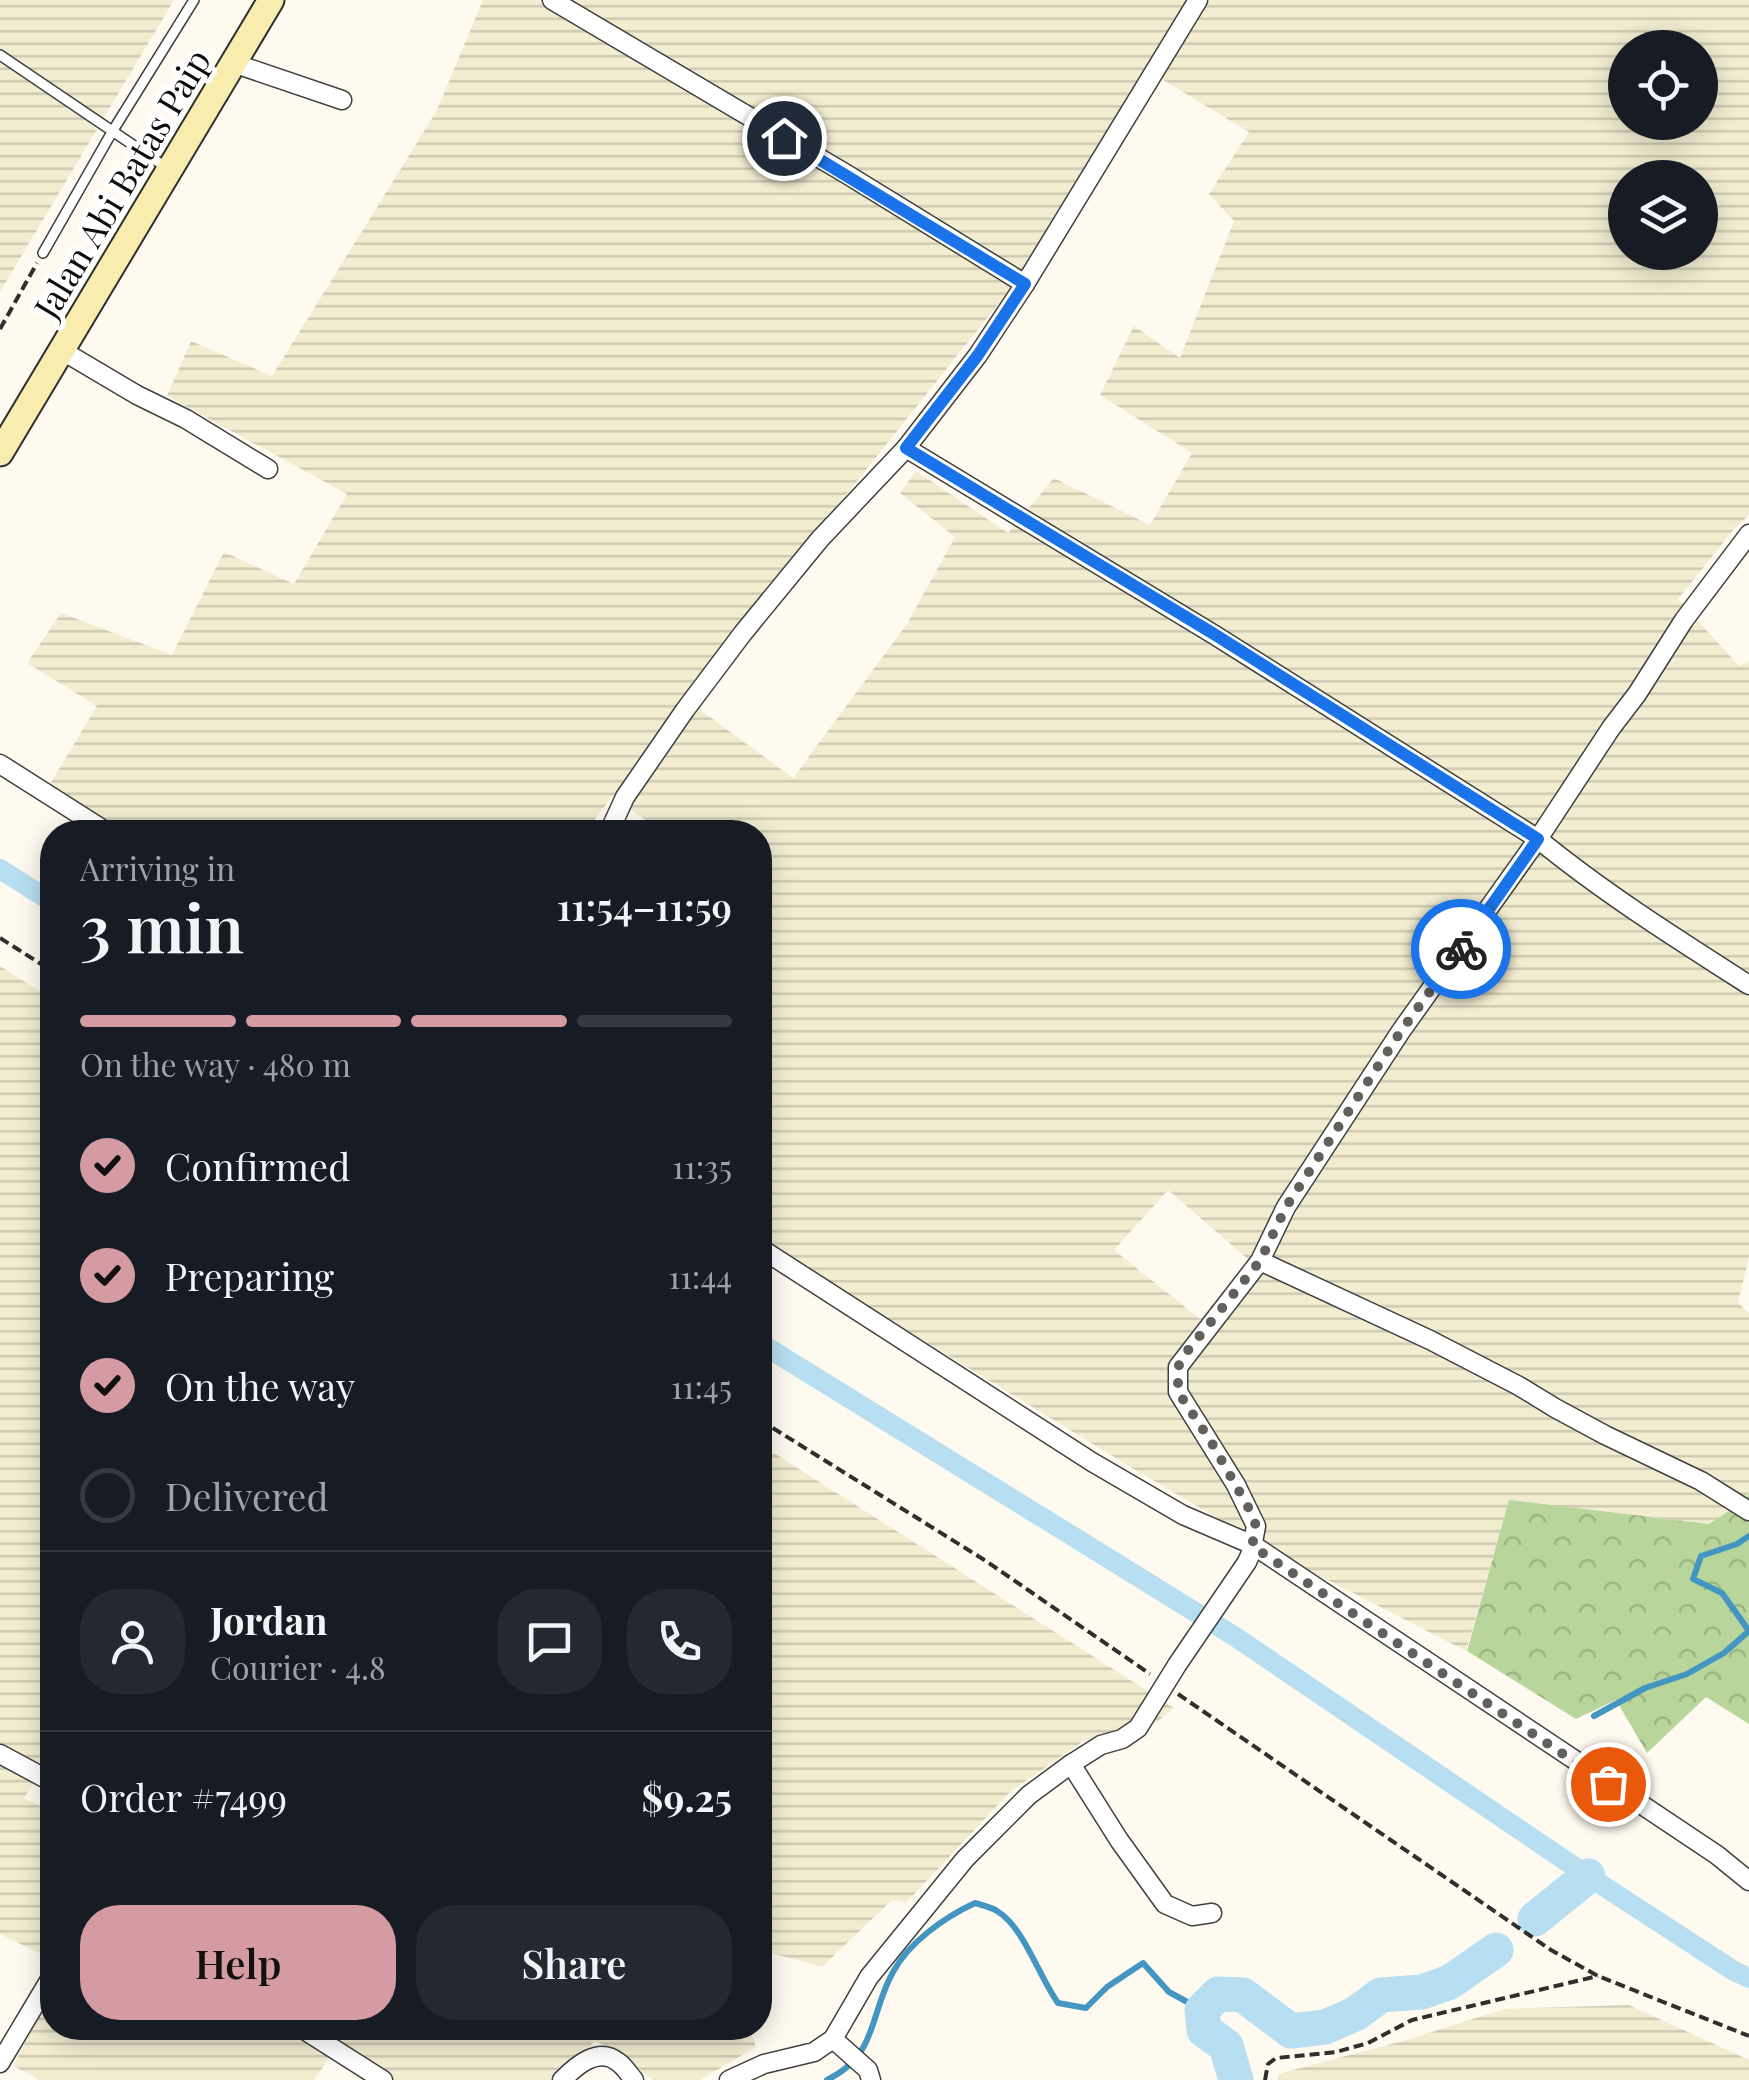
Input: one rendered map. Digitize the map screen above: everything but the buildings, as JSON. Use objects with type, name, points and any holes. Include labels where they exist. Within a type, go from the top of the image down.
[{"type":"main road","name":"Jalan Abi Batas Paip","points":[[0,452],[271,0]]},
{"type":"street","points":[[552,0],[1025,284]]},
{"type":"street","points":[[614,820],[625,797],[742,633],[820,539],[906,448],[978,355],[1198,0]]},
{"type":"street","points":[[234,63],[342,100]]},
{"type":"street","points":[[62,350],[268,468]]},
{"type":"street","points":[[906,448],[1214,634],[1538,839],[1623,903],[1749,984]]},
{"type":"street","points":[[728,2080],[764,2064],[838,2043],[869,1977],[965,1859],[1029,1795],[1100,1745],[1122,1739],[1138,1728],[1250,1554],[1256,1526],[1210,1440],[1178,1392],[1178,1367],[1260,1261],[1286,1207],[1401,1031],[1538,839],[1684,620],[1749,534]]},
{"type":"street","points":[[0,764],[89,820]]},
{"type":"street","points":[[772,1256],[1092,1462],[1250,1554],[1717,1855],[1749,1881]]},
{"type":"street","points":[[1260,1261],[1520,1386],[1605,1435],[1701,1481],[1749,1511]]},
{"type":"street","points":[[0,1754],[40,1775]]},
{"type":"street","points":[[1070,1764],[1165,1904],[1192,1916],[1212,1913]]},
{"type":"street","points":[[0,2063],[40,1996]]},
{"type":"street","points":[[320,2040],[383,2080]]},
{"type":"street","points":[[838,2043],[869,2075]]},
{"type":"street","points":[[562,2080],[579,2063],[598,2056],[616,2059],[634,2080]]},
{"type":"lane","points":[[43,253],[194,0]]},
{"type":"lane","points":[[0,55],[170,170]]},
{"type":"path","points":[[0,328],[43,253]]},
{"type":"path","points":[[0,938],[40,963]]},
{"type":"path","points":[[772,1427],[986,1561],[1551,1950],[1598,1976],[1749,2036]]},
{"type":"path","points":[[1264,2080],[1268,2064],[1276,2058],[1336,2052],[1368,2043],[1412,2020],[1598,1976]]},
{"type":"shaded area","points":[[0,0],[174,0],[0,292]]},
{"type":"shaded area","points":[[483,0],[1749,0],[1749,515],[1678,599],[1739,666],[1749,661],[1749,1256],[1738,1303],[1749,1313],[1747,1500],[1710,1524],[1509,1501],[1466,1651],[1289,1560],[772,1247],[772,820],[646,820],[612,797],[594,820],[75,820],[41,799],[97,706],[27,663],[61,613],[172,655],[224,552],[294,584],[347,494],[167,396],[191,341],[272,376],[436,112]],"holes":[[[1145,69],[1249,132],[1209,194],[1234,221],[1180,358],[1134,326],[1100,395],[1192,453],[1150,525],[1054,478],[1008,533],[916,471],[900,493],[955,537],[907,624],[793,778],[684,698],[1019,278]],[[1168,1190],[1249,1260],[1200,1319],[1114,1250]]]},
{"type":"shaded area","points":[[0,966],[40,991],[40,1773],[24,1798],[40,1806],[40,1954],[0,1934]]},
{"type":"shaded area","points":[[772,1452],[1174,1708],[1157,1722],[1082,1742],[1010,1792],[906,1903],[892,1900],[822,1967],[772,1953]]},
{"type":"shaded area","points":[[1629,2005],[1749,2060],[1749,2080],[1278,2080],[1278,2074],[1504,2009]]},
{"type":"shaded area","points":[[40,2013],[40,2040],[754,2040],[756,2047],[700,2080],[653,2080],[617,2051],[595,2041],[557,2080],[391,2080],[339,2044],[314,2080],[40,2080],[13,2066]]},
{"type":"green space","points":[[1749,1493],[1749,1724],[1706,1697],[1647,1753],[1616,1700],[1576,1719],[1467,1651],[1509,1500],[1709,1524],[1746,1500]]},
{"type":"waterway","points":[[0,869],[40,894]]},
{"type":"waterway","points":[[772,1350],[1234,1636],[1588,1876],[1749,1978]]},
{"type":"waterway","points":[[1594,1716],[1645,1688],[1687,1674],[1724,1653],[1749,1631],[1722,1593],[1693,1579],[1701,1556],[1749,1536]]},
{"type":"waterway","points":[[1535,1919],[1588,1876]]},
{"type":"waterway","points":[[827,2080],[855,2059],[864,2046],[885,1988],[908,1951],[940,1923],[975,1903],[1007,1918],[1058,2003],[1086,2008],[1107,1987],[1143,1963],[1169,1992],[1202,2010]]},
{"type":"waterway","points":[[1236,2080],[1226,2046],[1204,2030],[1202,2010],[1218,1994],[1243,1995],[1291,2031],[1325,2027],[1355,2014],[1381,1995],[1422,1992],[1450,1982],[1496,1950]]},
{"type":"way so far","points":[[1461,949],[1401,1031],[1286,1207],[1260,1261],[1185,1354],[1178,1367],[1178,1392],[1252,1514],[1256,1526],[1252,1546],[1608,1784]]},
{"type":"route","points":[[784,138],[1025,284],[978,355],[906,448],[1214,634],[1538,839],[1461,949]]}]
